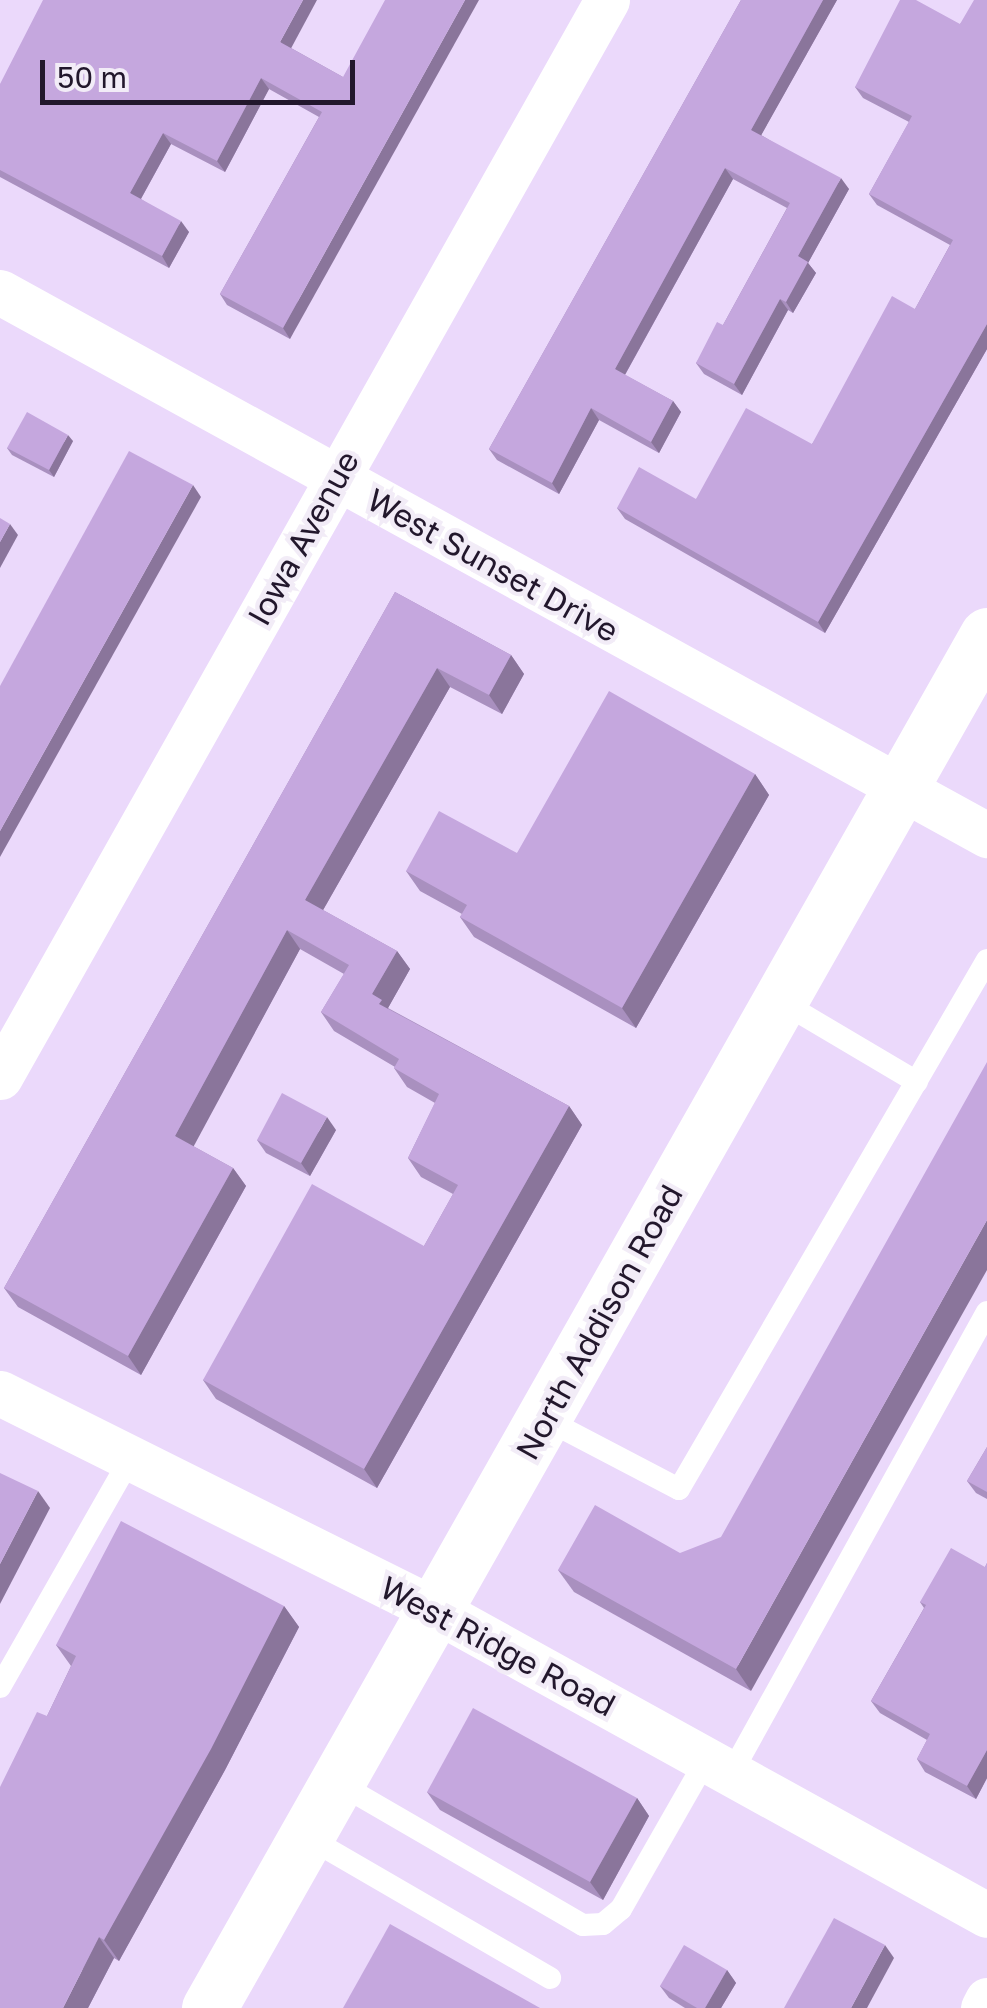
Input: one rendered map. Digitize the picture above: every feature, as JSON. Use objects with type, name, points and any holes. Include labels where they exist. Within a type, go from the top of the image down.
[{"type":"street","name":"Iowa Avenue","points":[[0,1077],[606,0]]},
{"type":"street","name":"West Sunset Drive","points":[[0,292],[987,835]]},
{"type":"street","name":"North Addison Road","points":[[209,2008],[987,635]]},
{"type":"street","name":"West Ridge Road","points":[[0,1393],[437,1611],[987,1915]]},
{"type":"street","points":[[983,2008],[987,2000]]},
{"type":"lane","points":[[545,1419],[680,1489],[987,960]]},
{"type":"lane","points":[[780,1001],[916,1082]]},
{"type":"lane","points":[[338,1784],[583,1925],[602,1924],[621,1909],[719,1765],[987,1312]]},
{"type":"lane","points":[[0,1688],[131,1457]]},
{"type":"lane","points":[[307,1837],[550,1978]]},
{"type":"building","points":[[43,0],[303,0],[280,42],[343,77],[385,0],[465,0],[283,328],[220,294],[322,112],[261,78],[217,161],[163,133],[130,193],[181,221],[162,256],[0,170],[0,84]]},
{"type":"building","points":[[741,0],[823,0],[751,130],[841,178],[798,256],[808,262],[786,302],[780,299],[734,384],[696,363],[717,322],[723,325],[790,203],[725,168],[615,369],[673,401],[651,442],[591,408],[552,483],[489,449]]},
{"type":"building","points":[[900,0],[916,0],[960,24],[974,0],[987,0],[987,324],[818,622],[617,508],[639,467],[696,499],[746,408],[812,444],[892,296],[915,309],[953,240],[869,194],[912,116],[855,87]]},
{"type":"building","points":[[27,412],[68,435],[49,470],[7,448]]},
{"type":"building","points":[[129,451],[193,485],[0,831],[0,686]]},
{"type":"building","points":[[0,518],[10,524],[0,542]]},
{"type":"building","points":[[395,592],[511,655],[489,695],[437,668],[305,900],[397,951],[372,994],[382,1000],[379,1004],[569,1106],[364,1469],[203,1380],[312,1184],[424,1246],[458,1185],[408,1158],[439,1094],[394,1068],[399,1059],[321,1012],[349,965],[287,930],[175,1136],[233,1168],[128,1356],[4,1288]]},
{"type":"building","points":[[609,691],[755,774],[622,1008],[460,917],[467,905],[406,871],[439,811],[517,853]]},
{"type":"building","points":[[987,1062],[987,1220],[736,1669],[558,1570],[595,1505],[680,1553],[721,1537]]},
{"type":"building","points":[[282,1093],[327,1117],[301,1163],[257,1140]]},
{"type":"building","points":[[987,1447],[987,1492],[967,1481]]},
{"type":"building","points":[[0,1473],[38,1491],[0,1564]]},
{"type":"building","points":[[121,1521],[284,1606],[211,1749],[104,1940],[99,1937],[63,2008],[0,2008],[0,1787],[37,1712],[47,1716],[76,1656],[56,1645]]},
{"type":"building","points":[[951,1548],[985,1567],[987,1563],[987,1750],[967,1786],[917,1759],[930,1734],[871,1701],[926,1605],[920,1602]]},
{"type":"building","points":[[473,1708],[637,1798],[590,1882],[427,1792]]},
{"type":"building","points":[[834,1918],[885,1945],[851,2008],[784,2008]]},
{"type":"building","points":[[390,1924],[540,2008],[343,2008]]},
{"type":"building","points":[[684,1945],[727,1970],[705,2008],[697,2008],[660,1986]]}]
